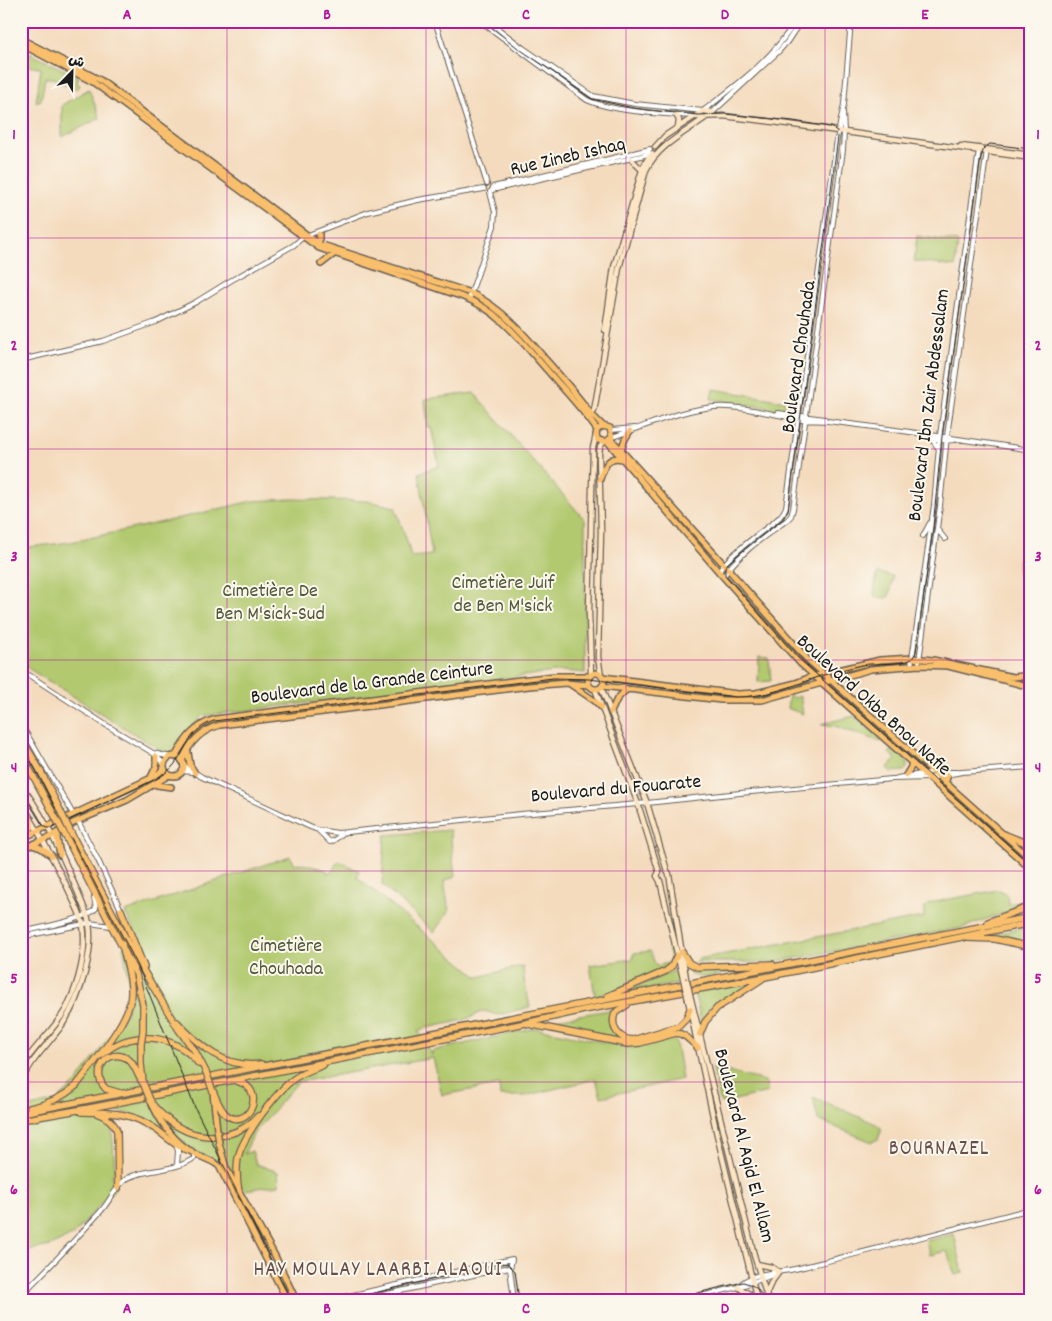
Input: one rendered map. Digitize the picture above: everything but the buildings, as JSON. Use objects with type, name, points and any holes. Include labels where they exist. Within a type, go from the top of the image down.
[{"type":"highway","points":[[21,738],[59,808],[88,879],[136,974],[143,1005],[141,1044],[143,1084]]},
{"type":"highway","points":[[21,753],[137,960],[179,1030],[195,1051],[223,1111],[228,1116],[234,1118],[243,1117],[252,1108],[253,1096],[249,1087],[234,1080]]},
{"type":"highway","points":[[1001,833],[1031,845]]},
{"type":"highway","points":[[955,935],[1031,906]]},
{"type":"highway","points":[[121,910],[147,976]]},
{"type":"highway","points":[[21,1120],[765,977],[955,935],[1031,916]]},
{"type":"highway","points":[[21,1112],[133,1092],[799,962],[1031,923]]},
{"type":"highway","points":[[955,935],[995,939],[1031,947]]},
{"type":"highway","points":[[21,1112],[48,1104],[76,1086],[122,1020],[130,1001],[130,975],[122,944]]},
{"type":"highway","points":[[584,1004],[627,989],[666,971],[672,966],[680,953],[688,963],[697,967],[799,962]]},
{"type":"highway","points":[[700,1034],[705,1022],[717,1008],[765,977]]},
{"type":"highway","points":[[632,1002],[618,1010],[614,1018],[614,1028],[621,1037],[627,1040],[679,1026],[686,1019],[690,1009]]},
{"type":"highway","points":[[169,1013],[199,1044],[220,1058],[230,1062],[256,1065],[300,1059]]},
{"type":"highway","points":[[526,1023],[628,1044],[680,1033],[686,1036],[698,1048]]},
{"type":"highway","points":[[87,1071],[108,1049],[132,1038],[167,1040],[180,1046],[205,1070]]},
{"type":"highway","points":[[133,1092],[112,1092],[103,1087],[99,1079],[99,1072],[105,1060],[117,1056],[128,1059],[134,1065],[151,1103],[171,1123],[182,1130],[202,1136],[217,1136],[235,1132],[250,1124],[282,1090],[304,1073],[336,1060]]},
{"type":"highway","points":[[239,1193],[236,1174],[240,1149],[282,1090]]},
{"type":"highway","points":[[69,1112],[114,1112],[133,1117],[157,1130],[176,1145],[192,1152]]},
{"type":"highway","points":[[91,1112],[106,1118],[116,1128],[118,1188]]},
{"type":"main road","points":[[21,39],[100,80],[319,248],[468,299],[489,310],[511,329],[589,414],[611,430],[609,440],[599,450],[601,531],[598,657],[602,686],[647,803],[669,878],[689,999]]},
{"type":"main road","points":[[21,44],[93,82],[307,238],[319,244],[471,293],[483,299],[509,319],[532,344],[589,414],[598,440],[609,440]]},
{"type":"main road","points":[[589,414],[594,411],[619,268],[642,170],[648,158],[665,136],[678,127],[703,111],[714,112],[723,116]]},
{"type":"main road","points":[[625,238],[653,151],[714,112]]},
{"type":"main road","points":[[676,115],[680,120],[678,127]]},
{"type":"main road","points":[[696,117],[723,116],[766,121],[1031,156]]},
{"type":"main road","points":[[632,159],[642,170]]},
{"type":"main road","points":[[319,244],[321,232]]},
{"type":"main road","points":[[321,264],[334,254]]},
{"type":"main road","points":[[603,426],[596,432],[593,453],[589,591],[589,684],[595,689],[638,804],[659,872],[657,876],[680,953]]},
{"type":"main road","points":[[621,450],[630,431]]},
{"type":"main road","name":"Boulevard Okba Bnou Nafie","points":[[609,440],[621,450],[726,566],[792,644],[823,674],[1031,859]]},
{"type":"main road","name":"Boulevard Okba Bnou Nafie","points":[[609,440],[624,461],[721,574],[813,676],[1031,868]]},
{"type":"main road","points":[[600,479],[604,467],[609,460],[616,458],[624,461]]},
{"type":"main road","points":[[590,676],[598,674],[738,694],[771,690],[813,676],[872,661],[919,658],[1018,678],[1023,676],[1029,684]]},
{"type":"main road","points":[[595,689],[602,686],[718,700],[751,701],[762,700],[822,684],[871,669],[918,665],[948,666],[1018,684],[1029,684]]},
{"type":"main road","name":"Boulevard de la Grande Ceinture","points":[[173,757],[194,730],[206,722],[216,719],[520,680],[562,676],[590,676]]},
{"type":"main road","points":[[838,687],[840,678]]},
{"type":"main road","points":[[1018,678],[1018,684]]},
{"type":"main road","points":[[570,683],[602,707]]},
{"type":"main road","name":"Boulevard de la Grande Ceinture","points":[[183,763],[188,749],[201,733],[220,725],[529,686],[570,683],[589,684]]},
{"type":"main road","points":[[611,712],[617,699],[627,689]]},
{"type":"main road","points":[[188,749],[188,759],[195,773]]},
{"type":"main road","points":[[151,778],[155,771],[154,754]]},
{"type":"main road","points":[[21,839],[151,778],[164,766],[168,759],[173,757],[183,763],[182,772],[177,775],[169,775],[127,800],[21,849]]},
{"type":"main road","points":[[906,776],[911,767],[911,762]]},
{"type":"main road","points":[[164,766],[169,775]]},
{"type":"main road","points":[[945,783],[948,775]]},
{"type":"main road","points":[[154,785],[163,784],[171,787]]},
{"type":"main road","points":[[21,785],[48,826],[89,923],[89,943],[85,970],[76,999],[34,1058],[21,1082]]},
{"type":"main road","points":[[21,801],[52,856],[81,917],[84,941],[82,960],[75,988],[64,1017],[32,1052],[21,1068]]},
{"type":"main road","points":[[27,836],[31,819]]},
{"type":"main road","points":[[58,832],[57,838],[60,855]]},
{"type":"main road","points":[[32,844],[44,849],[52,856]]},
{"type":"main road","points":[[659,872],[662,870],[666,871]]},
{"type":"main road","points":[[660,881],[666,881],[669,878]]},
{"type":"main road","name":"Boulevard Al Aqid El Allam","points":[[689,999],[700,1034],[757,1264],[767,1297]]},
{"type":"main road","name":"Boulevard Al Aqid El Allam","points":[[689,999],[698,1048],[757,1299]]},
{"type":"main road","points":[[212,1089],[219,1143],[224,1162],[239,1193],[275,1256],[296,1300]]},
{"type":"main road","points":[[151,1103],[160,1121],[170,1133],[192,1152],[212,1161],[221,1169],[287,1300]]},
{"type":"main road","points":[[757,1264],[771,1267],[779,1272],[771,1283],[767,1297]]},
{"type":"main road","points":[[738,1287],[757,1299]]},
{"type":"street","points":[[435,21],[487,184],[492,190],[495,212],[494,226],[468,299]]},
{"type":"street","points":[[480,21],[587,100],[611,107],[696,117]]},
{"type":"street","points":[[488,21],[523,48],[593,96],[635,104],[703,111],[769,56],[801,21]]},
{"type":"street","points":[[714,112],[787,42],[795,21]]},
{"type":"street","name":"Boulevard Chouhada","points":[[726,566],[791,516],[844,132],[843,110],[851,21]]},
{"type":"street","name":"Boulevard Chouhada","points":[[721,574],[749,541],[782,515],[785,510],[838,131],[843,110]]},
{"type":"street","name":"Boulevard Ibn Zair Abdessalam","points":[[911,666],[979,149]]},
{"type":"street","name":"Boulevard Ibn Zair Abdessalam","points":[[918,665],[987,150]]},
{"type":"street","name":"Rue Zineb Ishaq","points":[[492,190],[632,159],[653,151]]},
{"type":"street","name":"Rue Zineb Ishaq","points":[[492,190],[653,151]]},
{"type":"street","points":[[484,189],[487,184]]},
{"type":"street","points":[[21,360],[104,341],[156,322],[196,302],[297,242],[368,212],[408,202],[484,189],[486,192],[492,190]]},
{"type":"street","points":[[609,440],[679,414],[714,407],[830,421],[1031,450]]},
{"type":"street","points":[[611,430],[637,428]]},
{"type":"street","points":[[925,435],[940,437]]},
{"type":"street","points":[[930,437],[939,448]]},
{"type":"street","points":[[923,536],[931,521]]},
{"type":"street","points":[[936,528],[945,539]]},
{"type":"street","points":[[21,670],[154,754],[164,766]]},
{"type":"street","points":[[21,724],[73,814]]},
{"type":"street","points":[[154,754],[173,757]]},
{"type":"street","name":"Boulevard du Fouarate","points":[[183,763],[195,773],[239,795],[318,830],[329,831],[335,835]]},
{"type":"street","name":"Boulevard du Fouarate","points":[[335,835],[344,832],[499,816],[892,779],[929,778],[935,774],[1031,766]]},
{"type":"street","name":"Boulevard du Fouarate","points":[[182,772],[195,773]]},
{"type":"street","name":"Boulevard du Fouarate","points":[[892,779],[924,773],[948,775],[962,772]]},
{"type":"street","points":[[78,821],[121,910]]},
{"type":"street","name":"Boulevard du Fouarate","points":[[318,830],[330,842],[334,840],[335,835]]},
{"type":"street","points":[[325,837],[329,831]]},
{"type":"street","points":[[21,932],[81,917],[94,911],[96,903],[88,879]]},
{"type":"street","points":[[21,937],[89,923],[113,926]]},
{"type":"street","points":[[176,1145],[178,1165]]},
{"type":"street","points":[[22,1300],[31,1287],[103,1208],[118,1188],[130,1177],[178,1165],[192,1159],[194,1156],[192,1152]]},
{"type":"street","points":[[685,1300],[738,1287],[779,1272],[1031,1208]]},
{"type":"street","points":[[331,1300],[512,1259],[510,1269],[514,1300]]},
{"type":"street","points":[[360,1300],[475,1274],[505,1268],[510,1269]]},
{"type":"street","points":[[21,1295],[31,1287]]},
{"type":"green space","points":[[21,49],[79,77],[77,82],[80,86],[76,89],[73,86],[56,82],[55,78],[45,78],[41,100],[36,102],[41,68],[26,66],[21,103]]},
{"type":"green space","points":[[89,89],[100,118],[62,137],[62,105]]},
{"type":"green space","points":[[917,236],[958,242],[955,267],[914,261]]},
{"type":"green space","points":[[713,389],[785,401],[784,408],[781,410],[711,399]]},
{"type":"green space","name":"Cimetière De Ben M'sick-Sud","points":[[474,393],[585,520],[585,673],[563,671],[202,716],[171,753],[162,751],[21,664],[21,548],[71,542],[252,501],[292,499],[367,501],[395,507],[411,557],[432,555],[419,473],[439,466],[431,427],[428,427],[425,399]]},
{"type":"green space","points":[[1023,553],[1031,554],[1031,575],[1018,574],[1019,558],[1022,558]]},
{"type":"green space","points":[[877,573],[893,576],[890,594],[887,598],[876,597],[874,594]]},
{"type":"green space","points":[[759,657],[769,658],[771,681],[758,682]]},
{"type":"green space","points":[[789,695],[794,698],[800,696],[803,714],[787,708]]},
{"type":"green space","points":[[854,716],[881,739],[881,742],[835,726],[821,724]]},
{"type":"green space","points":[[894,749],[907,761],[907,768],[904,771],[891,772],[887,768],[896,759],[889,753]]},
{"type":"green space","points":[[450,830],[455,877],[444,881],[449,911],[434,932],[382,885],[385,835]]},
{"type":"green space","name":"Cimetière Chouhada","points":[[290,856],[295,864],[299,863],[327,870],[327,873],[331,873],[338,861],[360,871],[357,877],[478,977],[523,966],[530,1007],[498,1015],[484,1011],[464,1020],[418,1030],[432,1055],[432,1051],[536,1028],[632,1048],[673,1038],[676,1043],[682,1079],[601,1097],[596,1079],[524,1096],[500,1096],[499,1085],[442,1095],[433,1058],[298,1082],[254,1133],[244,1154],[252,1151],[256,1164],[278,1172],[279,1185],[245,1190],[218,1163],[130,1114],[110,1110],[88,1110],[23,1120],[21,1109],[56,1101],[76,1083],[126,1014],[131,994],[123,947],[139,941],[125,912]]},
{"type":"green space","points":[[998,890],[1006,895],[1008,904],[1031,899],[1031,903],[962,928],[774,962],[695,962],[698,959],[924,917],[926,906],[929,903]]},
{"type":"green space","points":[[1031,926],[1031,945],[985,936],[1026,927]]},
{"type":"green space","points":[[674,946],[675,952],[670,965],[615,991],[595,996],[590,965],[633,959],[634,953],[650,951],[656,966],[668,963],[671,958],[668,947]]},
{"type":"green space","points":[[695,967],[761,968],[704,977],[691,975],[689,971]]},
{"type":"green space","points":[[674,971],[679,973],[682,983],[620,994]]},
{"type":"green space","points":[[751,981],[752,983],[710,1008],[702,1024],[694,992]]},
{"type":"green space","points":[[615,1009],[612,1025],[620,1039],[587,1033],[544,1021]]},
{"type":"green space","points":[[713,1068],[765,1081],[768,1092],[722,1103]]},
{"type":"green space","points":[[813,1097],[876,1124],[882,1129],[878,1139],[872,1142],[818,1120]]},
{"type":"green space","points":[[87,1114],[99,1118],[112,1129],[115,1169],[112,1177],[116,1187],[74,1234],[51,1246],[22,1251],[21,1126]]},
{"type":"green space","points":[[954,1234],[963,1273],[955,1275],[947,1251],[930,1255],[926,1241]]},
{"type":"tram line","points":[[483,21],[518,48],[592,99],[633,108],[665,112],[699,115],[725,114],[793,121],[831,127],[837,131],[838,137],[788,510],[783,519],[728,563],[725,567],[725,575],[798,658],[1031,865]]},
{"type":"tram line","points":[[21,790],[42,824],[47,828],[52,828],[158,778],[174,765],[194,733],[206,724],[214,721],[553,678],[589,679],[744,697],[780,690],[827,674],[862,665],[894,663],[912,659],[916,652],[933,527],[942,436],[981,157],[984,148],[990,144],[1031,149]]},
{"type":"tram line","points":[[21,742],[138,966],[196,1110],[291,1300]]},
{"type":"tram line","points":[[345,1300],[501,1263],[508,1264],[515,1271],[519,1300]]},
{"type":"tram line","points":[[668,1300],[743,1282],[756,1288],[763,1300]]},
{"type":"district","name":"BOURNAZEL","points":[[939,1150]]},
{"type":"district","name":"HAY MOULAY LAARBI ALAOUI","points":[[378,1271]]},
{"type":"park label","name":"Cimetière Juif de Ben M'sick","points":[[503,596]]}]
